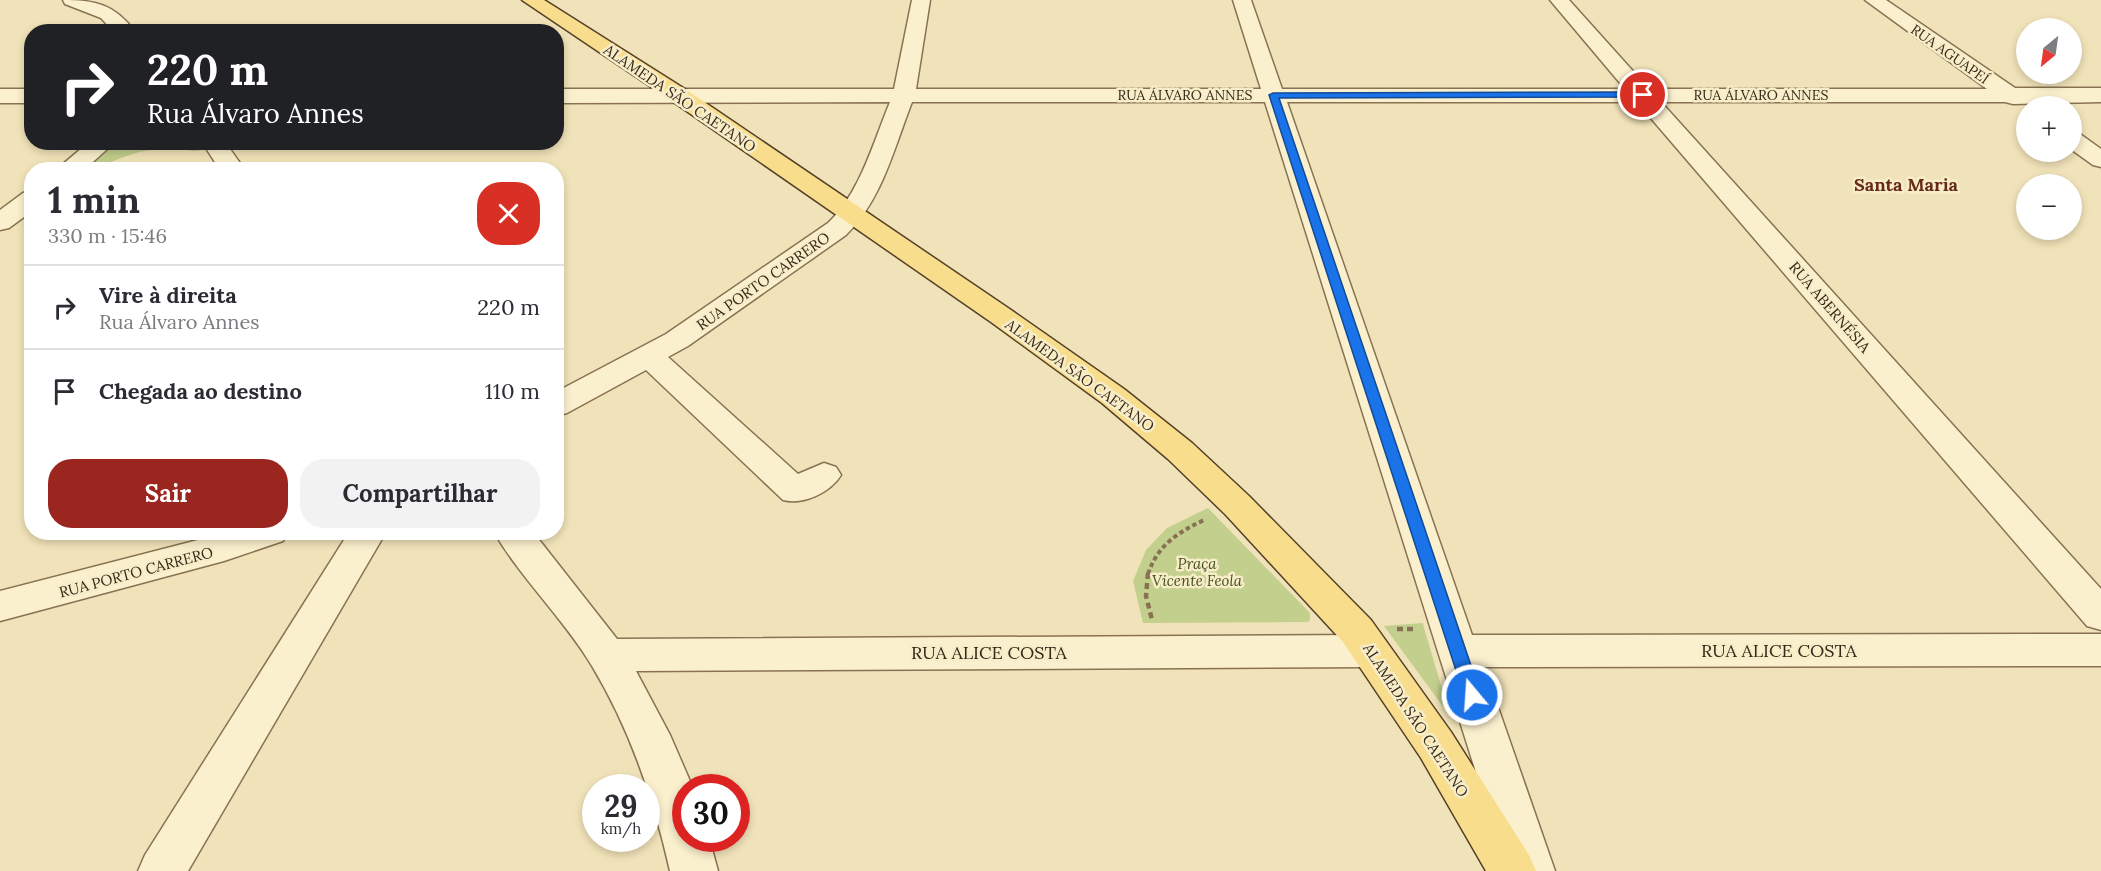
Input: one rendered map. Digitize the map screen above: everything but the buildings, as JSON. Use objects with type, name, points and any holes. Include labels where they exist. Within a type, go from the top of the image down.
[{"type":"main road","name":"ALAMEDA SÃO CAETANO","points":[[531,0],[680,96],[730,133],[853,214],[1113,396],[1180,451],[1237,505],[1357,631],[1379,640],[1436,746],[1512,871]]},
{"type":"street","points":[[72,0],[108,14],[117,24]]},
{"type":"street","name":"RUA PORTO CARRERO","points":[[564,402],[650,357],[837,229],[853,214],[904,95],[921,0]]},
{"type":"street","points":[[1242,0],[1531,871]]},
{"type":"street","name":"RUA ABERNÉSIA","points":[[1559,0],[2101,615]]},
{"type":"street","name":"RUA AGUAPEÍ","points":[[1874,0],[2016,100]]},
{"type":"street","name":"RUA ÁLVARO ANNES","points":[[564,96],[1643,95],[2016,101]]},
{"type":"street","name":"RUA ÁLVARO ANNES","points":[[2082,96],[2101,95]]},
{"type":"street","points":[[0,96],[24,96]]},
{"type":"street","points":[[2082,146],[2101,160]]},
{"type":"street","points":[[78,162],[94,150]]},
{"type":"street","points":[[0,222],[24,204]]},
{"type":"street","points":[[650,357],[795,491],[824,475]]},
{"type":"street","name":"RUA PORTO CARRERO","points":[[0,606],[247,540]]},
{"type":"street","points":[[162,871],[364,540]]},
{"type":"street","points":[[518,540],[607,655],[655,748],[672,792]]},
{"type":"street","name":"RUA ALICE COSTA","points":[[607,655],[1168,651],[1379,640]]},
{"type":"street","name":"RUA ALICE COSTA","points":[[1458,651],[2101,650]]},
{"type":"street","points":[[689,852],[694,871]]},
{"type":"path","points":[[1168,651],[1150,616],[1144,593],[1153,560],[1177,533],[1237,505]]},
{"type":"path","points":[[1379,640],[1415,629]]},
{"type":"green space","points":[[107,150],[152,150],[109,162],[91,162]]},
{"type":"green space","name":"Praça Vicente Feola","points":[[1208,508],[1310,613],[1310,620],[1307,622],[1143,623],[1133,581],[1146,550],[1167,528]]},
{"type":"green space","points":[[1423,623],[1424,628],[1450,716],[1384,626]]},
{"type":"district","name":"Santa Maria","points":[[1906,184]]},
{"type":"route","points":[[1472,695],[1273,95],[1643,95]]}]
